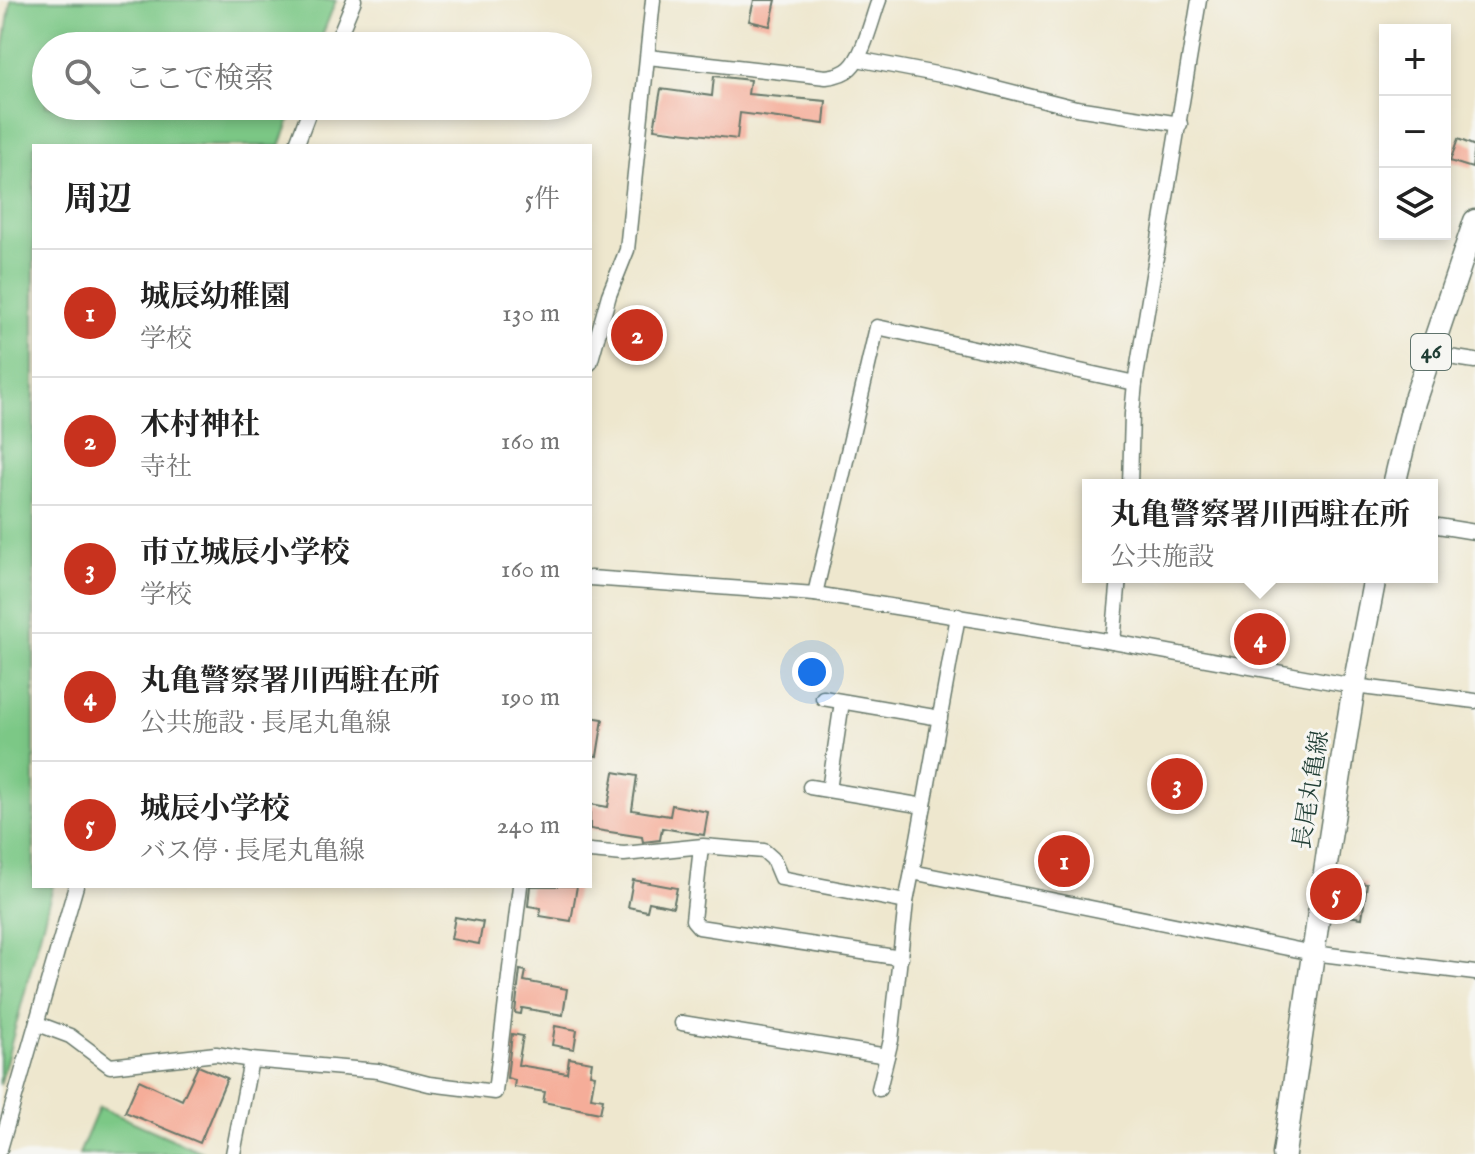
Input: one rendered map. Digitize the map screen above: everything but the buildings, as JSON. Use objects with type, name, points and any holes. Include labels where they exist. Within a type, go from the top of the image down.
[{"type":"main road","name":"46","points":[[1395,479],[1414,402],[1475,221]]},
{"type":"main road","name":"長尾丸亀線","points":[[1284,1154],[1354,686],[1374,583]]},
{"type":"street","points":[[341,32],[354,0]]},
{"type":"street","points":[[592,356],[609,295],[627,250],[629,206],[653,0]]},
{"type":"street","points":[[648,57],[826,77],[849,70],[857,59],[879,0]]},
{"type":"street","points":[[1130,479],[1135,383],[1199,0]]},
{"type":"street","points":[[857,59],[957,78],[1076,108],[1180,124]]},
{"type":"street","points":[[297,144],[306,120]]},
{"type":"street","points":[[815,594],[877,327],[1135,383]]},
{"type":"street","points":[[1430,354],[1475,361]]},
{"type":"street","points":[[1438,526],[1475,532]]},
{"type":"street","points":[[592,578],[815,594],[1113,642],[1354,686],[1475,701]]},
{"type":"street","points":[[1113,642],[1118,583]]},
{"type":"street","points":[[879,1089],[887,1056],[906,902],[958,616]]},
{"type":"street","points":[[823,698],[940,718]]},
{"type":"street","points":[[829,790],[842,702]]},
{"type":"street","points":[[810,787],[924,806]]},
{"type":"street","points":[[592,851],[624,854],[701,847],[764,851],[773,859],[781,878],[906,902]]},
{"type":"street","points":[[701,847],[693,920],[699,927],[901,958]]},
{"type":"street","points":[[912,872],[1313,953],[1475,973]]},
{"type":"street","points":[[0,1149],[75,888]]},
{"type":"street","points":[[38,1024],[70,1036],[110,1066],[216,1054],[378,1071],[429,1084],[495,1092],[520,888]]},
{"type":"street","points":[[682,1023],[887,1056]]},
{"type":"street","points":[[233,1154],[251,1060]]},
{"type":"green space","points":[[11,0],[336,0],[323,32],[32,32],[32,120],[290,120],[281,144],[32,144],[32,888],[52,888],[0,1085],[0,73]]},
{"type":"green space","points":[[99,1107],[204,1153],[204,1154],[79,1154]]},
{"type":"place","name":"木村神社","points":[[637,335]]},
{"type":"place","name":"丸亀警察署川西駐在所","points":[[1260,639]]},
{"type":"place","name":"市立城辰小学校","points":[[1177,784]]},
{"type":"place","name":"城辰幼稚園","points":[[1064,861]]},
{"type":"place","name":"城辰小学校","points":[[1336,894]]}]
